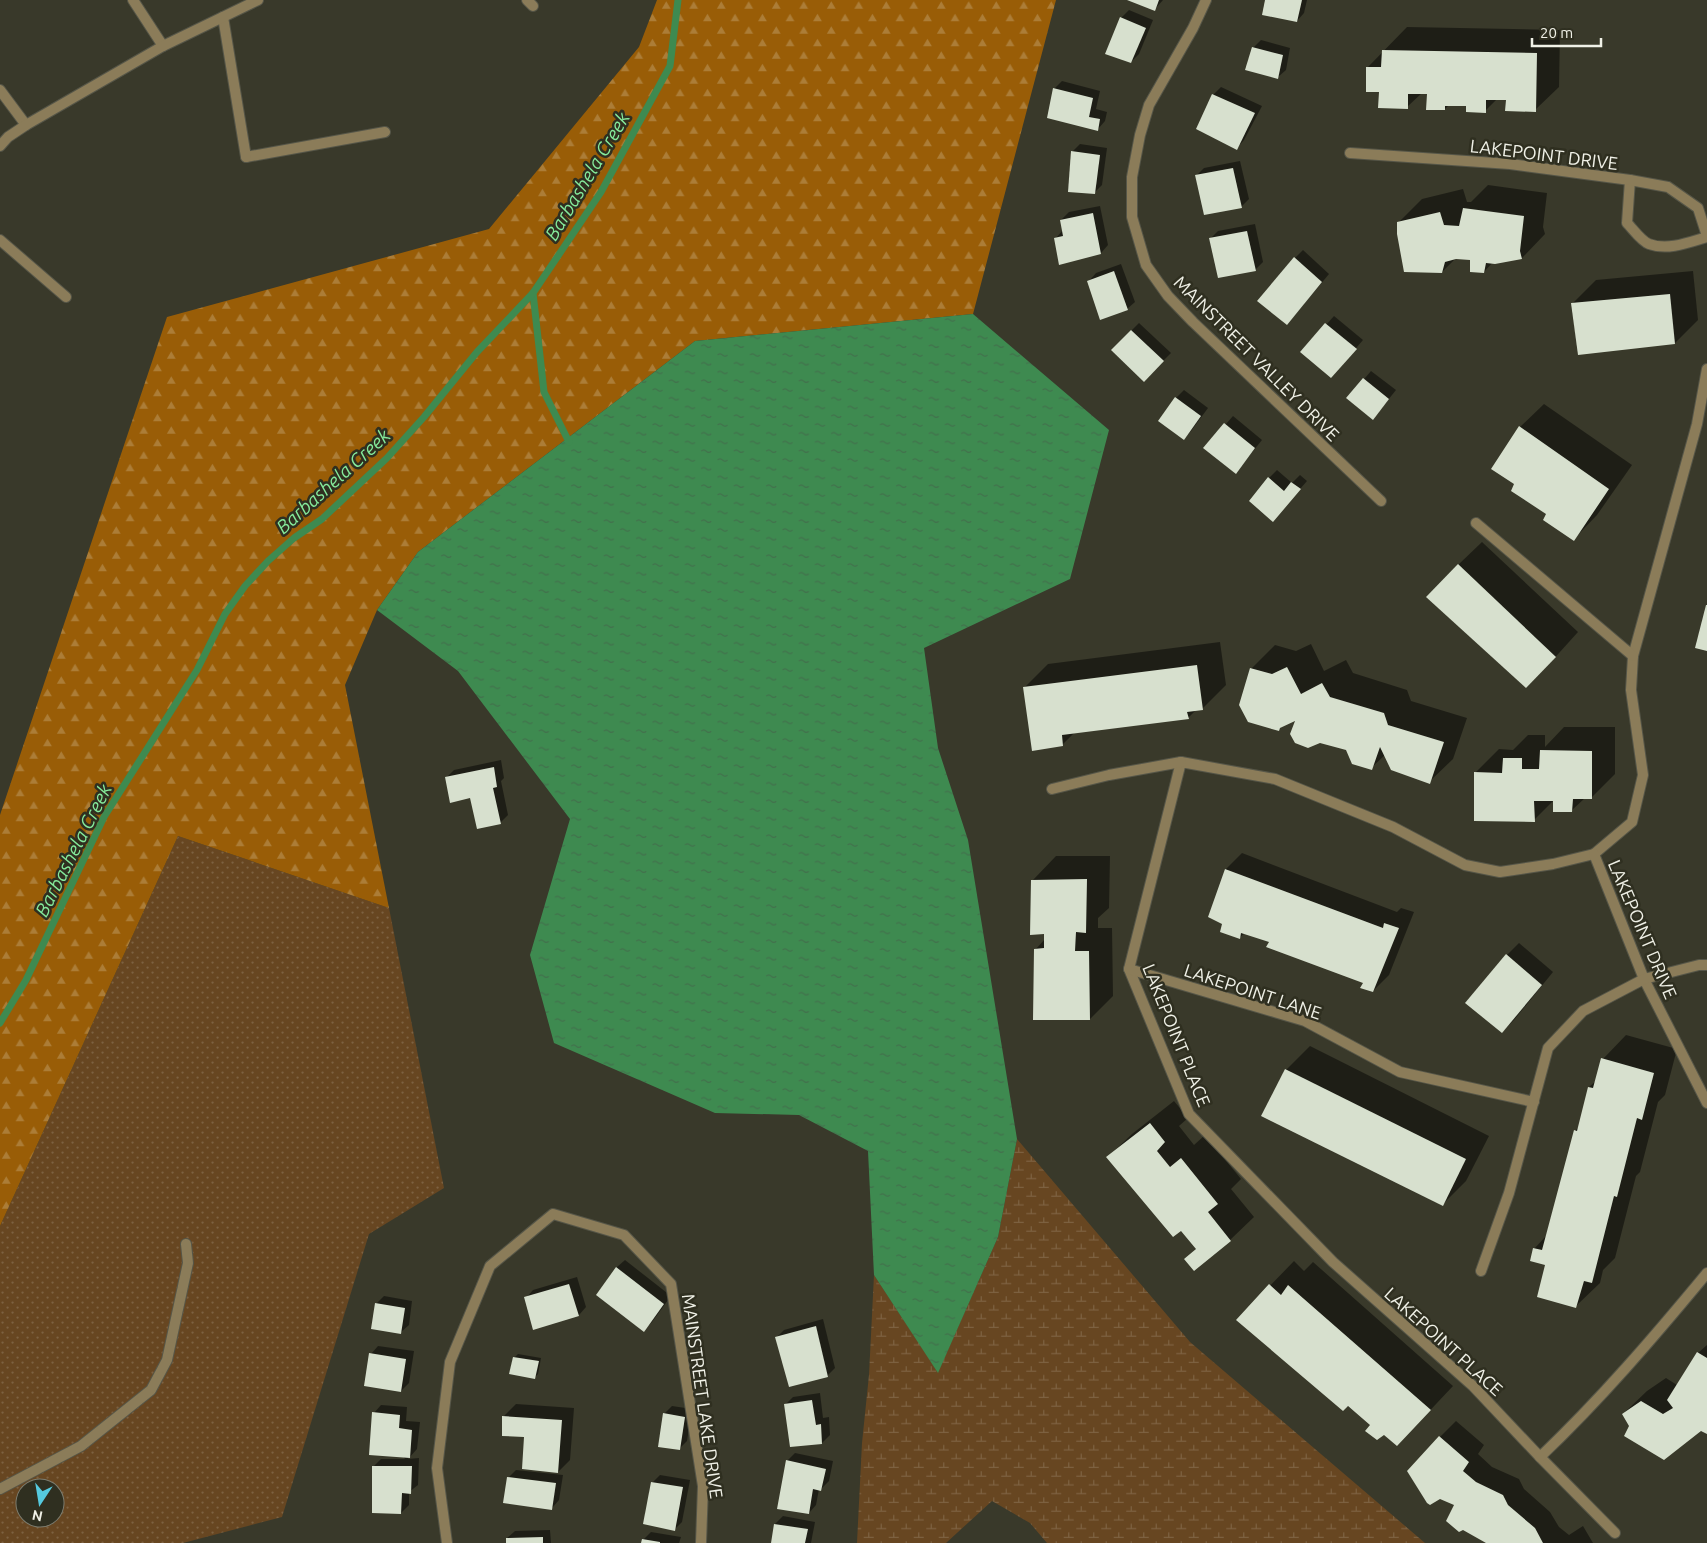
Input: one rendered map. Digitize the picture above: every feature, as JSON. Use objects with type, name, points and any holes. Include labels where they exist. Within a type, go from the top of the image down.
[{"type":"street","points":[[133,0],[163,46]]},
{"type":"street","points":[[0,146],[26,125],[163,46],[258,0]]},
{"type":"street","name":"MAINSTREET VALLEY DRIVE","points":[[1206,0],[1193,28],[1149,105],[1140,135],[1132,177],[1132,217],[1146,265],[1168,296],[1193,322],[1381,502]]},
{"type":"street","points":[[223,17],[246,157],[386,132]]},
{"type":"street","points":[[0,90],[26,125]]},
{"type":"street","name":"LAKEPOINT DRIVE","points":[[1350,153],[1510,164],[1668,187],[1698,208],[1707,237]]},
{"type":"street","points":[[1630,180],[1626,223],[1648,244],[1664,246],[1684,244],[1707,237]]},
{"type":"street","points":[[0,240],[66,297]]},
{"type":"street","name":"LAKEPOINT DRIVE","points":[[1707,369],[1704,406],[1697,424],[1633,656],[1631,690],[1643,775],[1632,822],[1594,854],[1644,979],[1707,1104]]},
{"type":"street","points":[[1476,523],[1633,656]]},
{"type":"street","points":[[1052,789],[1181,762],[1275,779],[1394,827],[1465,865],[1500,872],[1553,864],[1594,854]]},
{"type":"street","name":"LAKEPOINT PLACE","points":[[1181,762],[1129,969],[1189,1114],[1332,1262],[1473,1386],[1615,1533]]},
{"type":"street","points":[[1481,1272],[1509,1193],[1548,1048],[1583,1011],[1644,979],[1698,965],[1707,965]]},
{"type":"street","name":"LAKEPOINT LANE","points":[[1129,969],[1305,1021],[1400,1072],[1534,1102]]},
{"type":"street","name":"MAINSTREET LAKE DRIVE","points":[[447,1543],[437,1468],[450,1362],[490,1266],[553,1214],[624,1235],[671,1284],[703,1486],[701,1543]]},
{"type":"street","points":[[0,1489],[81,1446],[151,1390],[167,1360],[188,1263],[186,1244]]},
{"type":"street","points":[[1540,1457],[1586,1411],[1668,1321],[1707,1273]]},
{"type":"green space","points":[[657,0],[1056,0],[973,314],[695,341],[418,552],[377,610],[345,685],[389,908],[178,836],[0,1226],[0,815],[167,317],[489,229],[639,47]]},
{"type":"green space","points":[[178,836],[389,908],[444,1188],[369,1234],[282,1517],[183,1543],[0,1543],[0,1226]]},
{"type":"green space","points":[[1017,1139],[1190,1342],[1425,1543],[1047,1543],[1030,1523],[992,1501],[946,1543],[857,1543],[874,1275],[938,1372],[998,1237]]},
{"type":"water","points":[[973,314],[1109,430],[1070,579],[924,648],[938,748],[968,840],[1017,1139],[998,1237],[938,1373],[874,1275],[868,1151],[799,1115],[715,1113],[554,1043],[530,955],[570,819],[458,671],[377,610],[418,552],[695,341]]},
{"type":"building","points":[[1127,0],[1159,0],[1155,11]]},
{"type":"building","points":[[1265,0],[1302,0],[1297,22],[1262,15]]},
{"type":"building","points":[[1120,17],[1146,28],[1131,63],[1105,54]]},
{"type":"building","points":[[1252,47],[1283,55],[1278,79],[1245,70]]},
{"type":"building","points":[[1382,50],[1537,53],[1536,112],[1505,111],[1506,100],[1486,100],[1486,113],[1466,112],[1466,106],[1445,106],[1445,110],[1426,110],[1427,94],[1408,94],[1408,109],[1378,108],[1379,92],[1366,92],[1366,67],[1381,67]]},
{"type":"building","points":[[1053,88],[1093,98],[1089,117],[1100,119],[1098,131],[1047,118]]},
{"type":"building","points":[[1212,94],[1255,113],[1237,150],[1196,129]]},
{"type":"building","points":[[1071,151],[1100,155],[1095,194],[1068,192]]},
{"type":"building","points":[[1233,168],[1242,208],[1204,215],[1195,175]]},
{"type":"building","points":[[1463,208],[1524,216],[1520,251],[1522,259],[1495,264],[1486,263],[1484,273],[1470,272],[1470,260],[1456,259],[1445,262],[1442,273],[1404,272],[1397,234],[1397,222],[1440,212],[1444,225],[1459,226]]},
{"type":"building","points":[[1093,213],[1101,254],[1059,265],[1054,238],[1063,236],[1060,220]]},
{"type":"building","points":[[1247,231],[1256,271],[1218,278],[1209,238]]},
{"type":"building","points":[[1294,257],[1322,282],[1287,325],[1257,301]]},
{"type":"building","points":[[1114,271],[1128,310],[1100,320],[1087,281]]},
{"type":"building","points":[[1670,294],[1675,344],[1578,355],[1571,303]]},
{"type":"building","points":[[1325,323],[1357,349],[1331,378],[1300,352]]},
{"type":"building","points":[[1131,330],[1164,361],[1144,382],[1111,350]]},
{"type":"building","points":[[1363,378],[1389,399],[1373,420],[1346,398]]},
{"type":"building","points":[[1175,397],[1201,416],[1184,440],[1158,421]]},
{"type":"building","points":[[1224,423],[1255,448],[1236,474],[1203,448]]},
{"type":"building","points":[[1519,426],[1609,489],[1574,541],[1543,520],[1546,514],[1511,491],[1514,484],[1491,469]]},
{"type":"building","points":[[1268,477],[1284,491],[1291,482],[1301,489],[1273,522],[1249,501]]},
{"type":"building","points":[[1458,564],[1556,657],[1526,688],[1426,597]]},
{"type":"building","points":[[1707,605],[1707,651],[1695,648]]},
{"type":"building","points":[[1197,665],[1203,710],[1187,712],[1189,719],[1062,735],[1063,746],[1032,751],[1023,687]]},
{"type":"building","points":[[1287,667],[1301,694],[1322,683],[1330,697],[1384,713],[1388,725],[1444,742],[1430,784],[1391,770],[1380,747],[1372,770],[1352,764],[1346,750],[1320,743],[1308,748],[1295,743],[1290,734],[1295,721],[1280,728],[1279,731],[1248,722],[1239,705],[1250,668],[1272,674]]},
{"type":"building","points":[[1540,750],[1592,751],[1592,799],[1573,799],[1572,812],[1553,812],[1553,801],[1534,801],[1535,822],[1474,821],[1474,772],[1502,773],[1503,758],[1522,758],[1522,769],[1539,769]]},
{"type":"building","points":[[494,767],[497,787],[493,788],[501,824],[477,829],[470,798],[450,803],[445,777]]},
{"type":"building","points":[[1225,869],[1383,928],[1384,923],[1399,928],[1373,992],[1360,988],[1363,983],[1266,947],[1269,942],[1241,933],[1240,939],[1220,932],[1222,924],[1208,917]]},
{"type":"building","points":[[1087,879],[1086,933],[1076,932],[1075,951],[1089,951],[1090,1020],[1033,1020],[1034,949],[1044,948],[1044,934],[1030,935],[1031,880]]},
{"type":"building","points":[[1506,954],[1542,985],[1502,1033],[1465,1003]]},
{"type":"building","points":[[1601,1058],[1654,1073],[1642,1120],[1637,1118],[1617,1197],[1614,1196],[1592,1283],[1584,1281],[1576,1308],[1537,1297],[1545,1265],[1530,1261],[1533,1248],[1542,1250],[1574,1130],[1577,1131],[1588,1087],[1593,1088]]},
{"type":"building","points":[[1285,1069],[1466,1159],[1443,1206],[1261,1116]]},
{"type":"building","points":[[1150,1123],[1165,1142],[1157,1151],[1170,1167],[1181,1158],[1218,1204],[1208,1212],[1231,1241],[1194,1271],[1184,1259],[1196,1249],[1181,1231],[1173,1237],[1106,1157]]},
{"type":"building","points":[[616,1267],[664,1304],[644,1332],[596,1295]]},
{"type":"building","points":[[569,1284],[579,1316],[533,1330],[524,1297]]},
{"type":"building","points":[[1269,1284],[1281,1295],[1288,1285],[1431,1410],[1397,1446],[1384,1435],[1377,1440],[1365,1431],[1370,1425],[1348,1406],[1343,1411],[1236,1320]]},
{"type":"building","points":[[375,1303],[405,1308],[401,1334],[371,1329]]},
{"type":"building","points":[[816,1326],[828,1377],[789,1387],[775,1337]]},
{"type":"building","points":[[1697,1352],[1707,1358],[1707,1434],[1701,1431],[1664,1460],[1624,1436],[1629,1426],[1622,1414],[1641,1401],[1663,1414],[1673,1408],[1667,1400]]},
{"type":"building","points":[[369,1353],[406,1359],[401,1392],[364,1386]]},
{"type":"building","points":[[513,1357],[539,1361],[535,1379],[509,1374]]},
{"type":"building","points":[[812,1400],[816,1425],[821,1424],[822,1444],[790,1447],[784,1404]]},
{"type":"building","points":[[372,1412],[400,1415],[399,1428],[412,1430],[410,1458],[369,1455]]},
{"type":"building","points":[[663,1413],[685,1417],[680,1450],[658,1447]]},
{"type":"building","points":[[502,1416],[562,1420],[558,1473],[522,1469],[524,1437],[502,1436]]},
{"type":"building","points":[[1439,1436],[1469,1462],[1463,1471],[1476,1482],[1503,1495],[1508,1505],[1535,1528],[1543,1543],[1486,1543],[1463,1530],[1459,1532],[1446,1521],[1454,1505],[1440,1499],[1430,1505],[1427,1503],[1407,1471]]},
{"type":"building","points":[[786,1460],[826,1469],[821,1491],[813,1489],[809,1514],[777,1509]]},
{"type":"building","points":[[372,1466],[412,1466],[411,1494],[402,1493],[401,1514],[372,1513]]},
{"type":"building","points":[[507,1477],[556,1483],[552,1510],[503,1503]]},
{"type":"building","points":[[651,1482],[683,1487],[675,1531],[643,1524]]},
{"type":"building","points":[[774,1524],[808,1529],[805,1543],[771,1543]]},
{"type":"building","points":[[543,1537],[543,1543],[506,1543],[506,1538]]},
{"type":"building","points":[[642,1539],[660,1542],[660,1543],[641,1543]]},
{"type":"waterway","name":"Barbashela Creek","points":[[0,1023],[26,980],[104,817],[197,670],[225,614],[245,586],[268,561],[294,538],[322,519],[387,458],[424,417],[477,352],[533,293],[601,192],[670,66],[678,0]]},
{"type":"waterway","points":[[533,293],[544,392],[569,442]]}]
